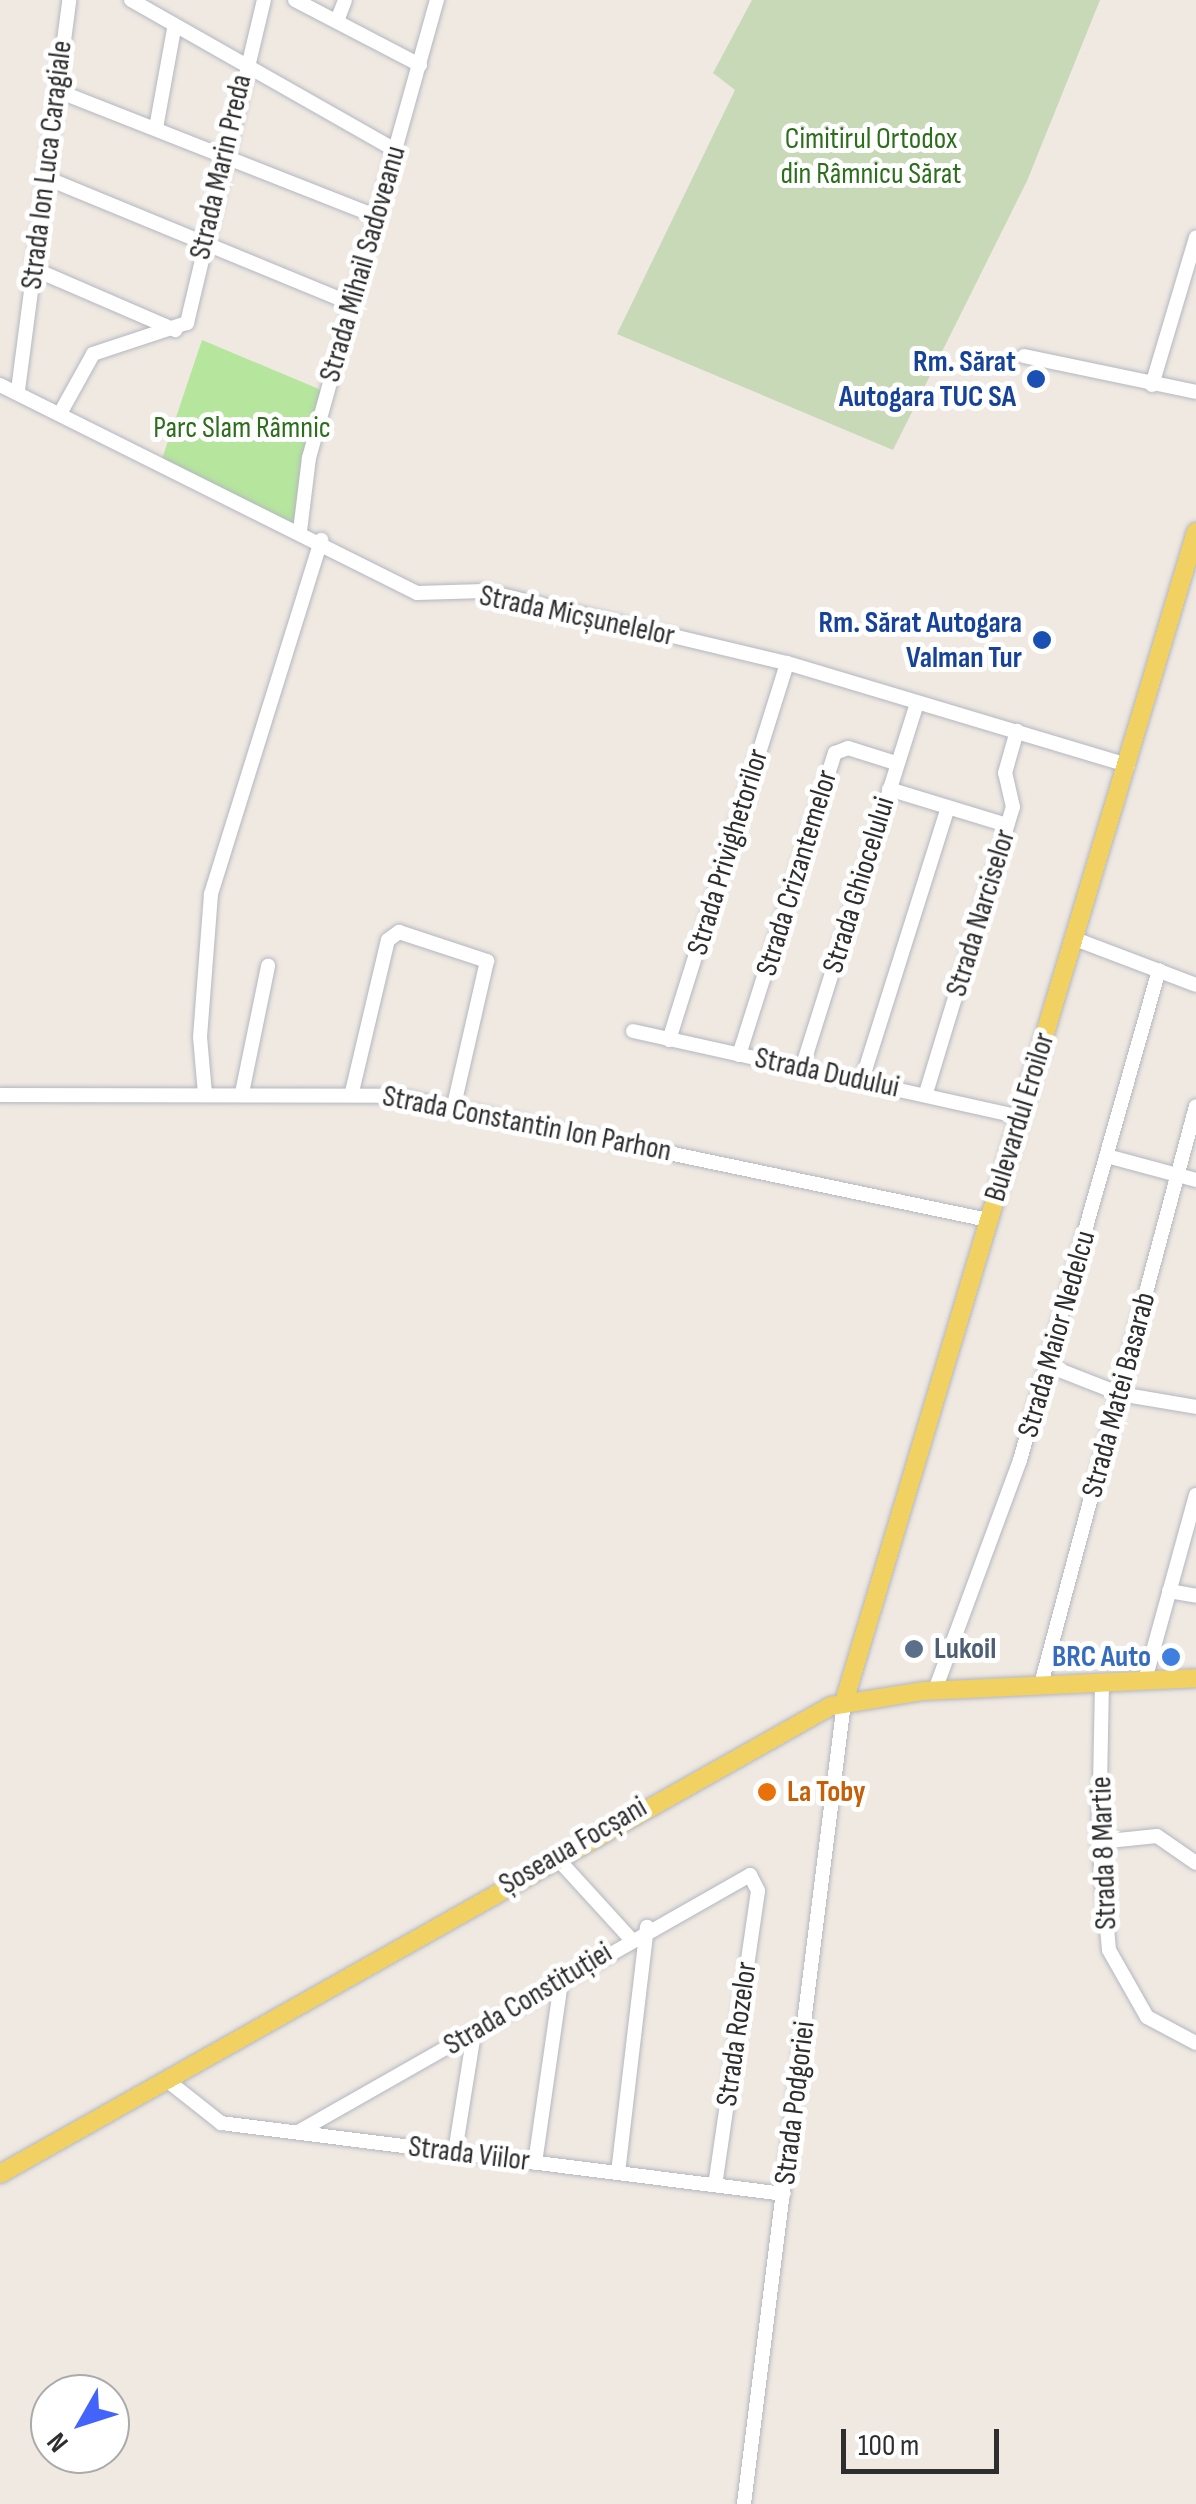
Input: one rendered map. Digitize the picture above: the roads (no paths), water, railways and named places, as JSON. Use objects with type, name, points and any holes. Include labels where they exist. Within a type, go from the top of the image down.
[{"type":"main road","name":"Bulevardul Eroilor","points":[[844,1702],[1196,535]]},
{"type":"main road","name":"Șoseaua Focșani","points":[[0,2174],[555,1856],[844,1702],[935,1690],[1196,1678]]},
{"type":"street","name":"Strada Ion Luca Caragiale","points":[[18,390],[68,0]]},
{"type":"street","points":[[130,0],[244,69],[395,150]]},
{"type":"street","name":"Strada Marin Preda","points":[[175,330],[186,323],[223,154],[264,0]]},
{"type":"street","points":[[295,0],[420,65]]},
{"type":"street","points":[[337,21],[345,0]]},
{"type":"street","name":"Strada Mihail Sadoveanu","points":[[300,531],[350,304],[436,0]]},
{"type":"street","points":[[156,128],[174,29]]},
{"type":"street","points":[[58,91],[375,216]]},
{"type":"street","points":[[44,177],[350,304]]},
{"type":"street","points":[[1152,385],[1196,238]]},
{"type":"street","points":[[34,269],[175,330]]},
{"type":"street","points":[[62,410],[93,354],[175,330]]},
{"type":"street","points":[[1024,356],[1196,392]]},
{"type":"street","name":"Strada Micșunelelor","points":[[0,385],[62,410],[438,599],[484,591],[788,664],[1128,765]]},
{"type":"street","points":[[206,1094],[200,1049],[211,894],[321,540]]},
{"type":"street","name":"Strada Privighetorilor","points":[[669,1040],[788,664]]},
{"type":"street","name":"Strada Ghiocelului","points":[[802,1068],[917,702]]},
{"type":"street","name":"Strada Narciselor","points":[[926,1094],[1007,825],[1005,772],[1017,731]]},
{"type":"street","name":"Strada Crizantemelor","points":[[740,1055],[835,753],[848,748],[896,763]]},
{"type":"street","points":[[889,788],[1007,825]]},
{"type":"street","points":[[862,1080],[948,808]]},
{"type":"street","points":[[352,1092],[388,940],[399,932],[487,961],[454,1105]]},
{"type":"street","points":[[1075,939],[1196,986]]},
{"type":"street","points":[[242,1094],[268,966]]},
{"type":"street","name":"Strada Maior Nedelcu","points":[[935,1690],[1049,1366],[1159,970]]},
{"type":"street","name":"Strada Dudului","points":[[633,1031],[1020,1117]]},
{"type":"street","name":"Strada Constantin Ion Parhon","points":[[0,1095],[352,1092],[454,1105],[988,1220]]},
{"type":"street","name":"Strada Matei Basarab","points":[[1041,1684],[1196,1106]]},
{"type":"street","points":[[1107,1156],[1196,1180]]},
{"type":"street","points":[[1049,1366],[1120,1394],[1196,1407]]},
{"type":"street","points":[[1145,1680],[1196,1495]]},
{"type":"street","points":[[1169,1591],[1196,1596]]},
{"type":"street","name":"Strada 8 Martie","points":[[1102,1682],[1099,1842],[1118,1974],[1146,2017],[1196,2043]]},
{"type":"street","name":"Strada Podgoriei","points":[[744,2504],[844,1702]]},
{"type":"street","points":[[1099,1842],[1157,1836],[1196,1863]]},
{"type":"street","points":[[555,1856],[630,1938]]},
{"type":"street","name":"Strada Constituției","points":[[298,2132],[474,2033],[648,1928],[742,1877],[758,1882]]},
{"type":"street","name":"Strada Rozelor","points":[[715,2185],[758,1882]]},
{"type":"street","points":[[618,2173],[648,1928]]},
{"type":"street","points":[[535,2163],[561,1982]]},
{"type":"street","points":[[455,2152],[474,2033]]},
{"type":"street","name":"Strada Viilor","points":[[168,2080],[216,2121],[784,2194]]},
{"type":"place","name":"Rm. Sărat Autogara TUC SA","points":[[1036,379]]},
{"type":"place","name":"Rm. Sărat Autogara Valman Tur","points":[[1042,640]]},
{"type":"place","name":"Lukoil","points":[[914,1649]]},
{"type":"place","name":"BRC Auto","points":[[1171,1657]]},
{"type":"place","name":"La Toby","points":[[767,1792]]},
{"type":"park label","name":"Cimitirul Ortodox din Râmnicu Sărat","points":[[871,156]]},
{"type":"park label","name":"Parc Slam Râmnic","points":[[242,428]]}]
